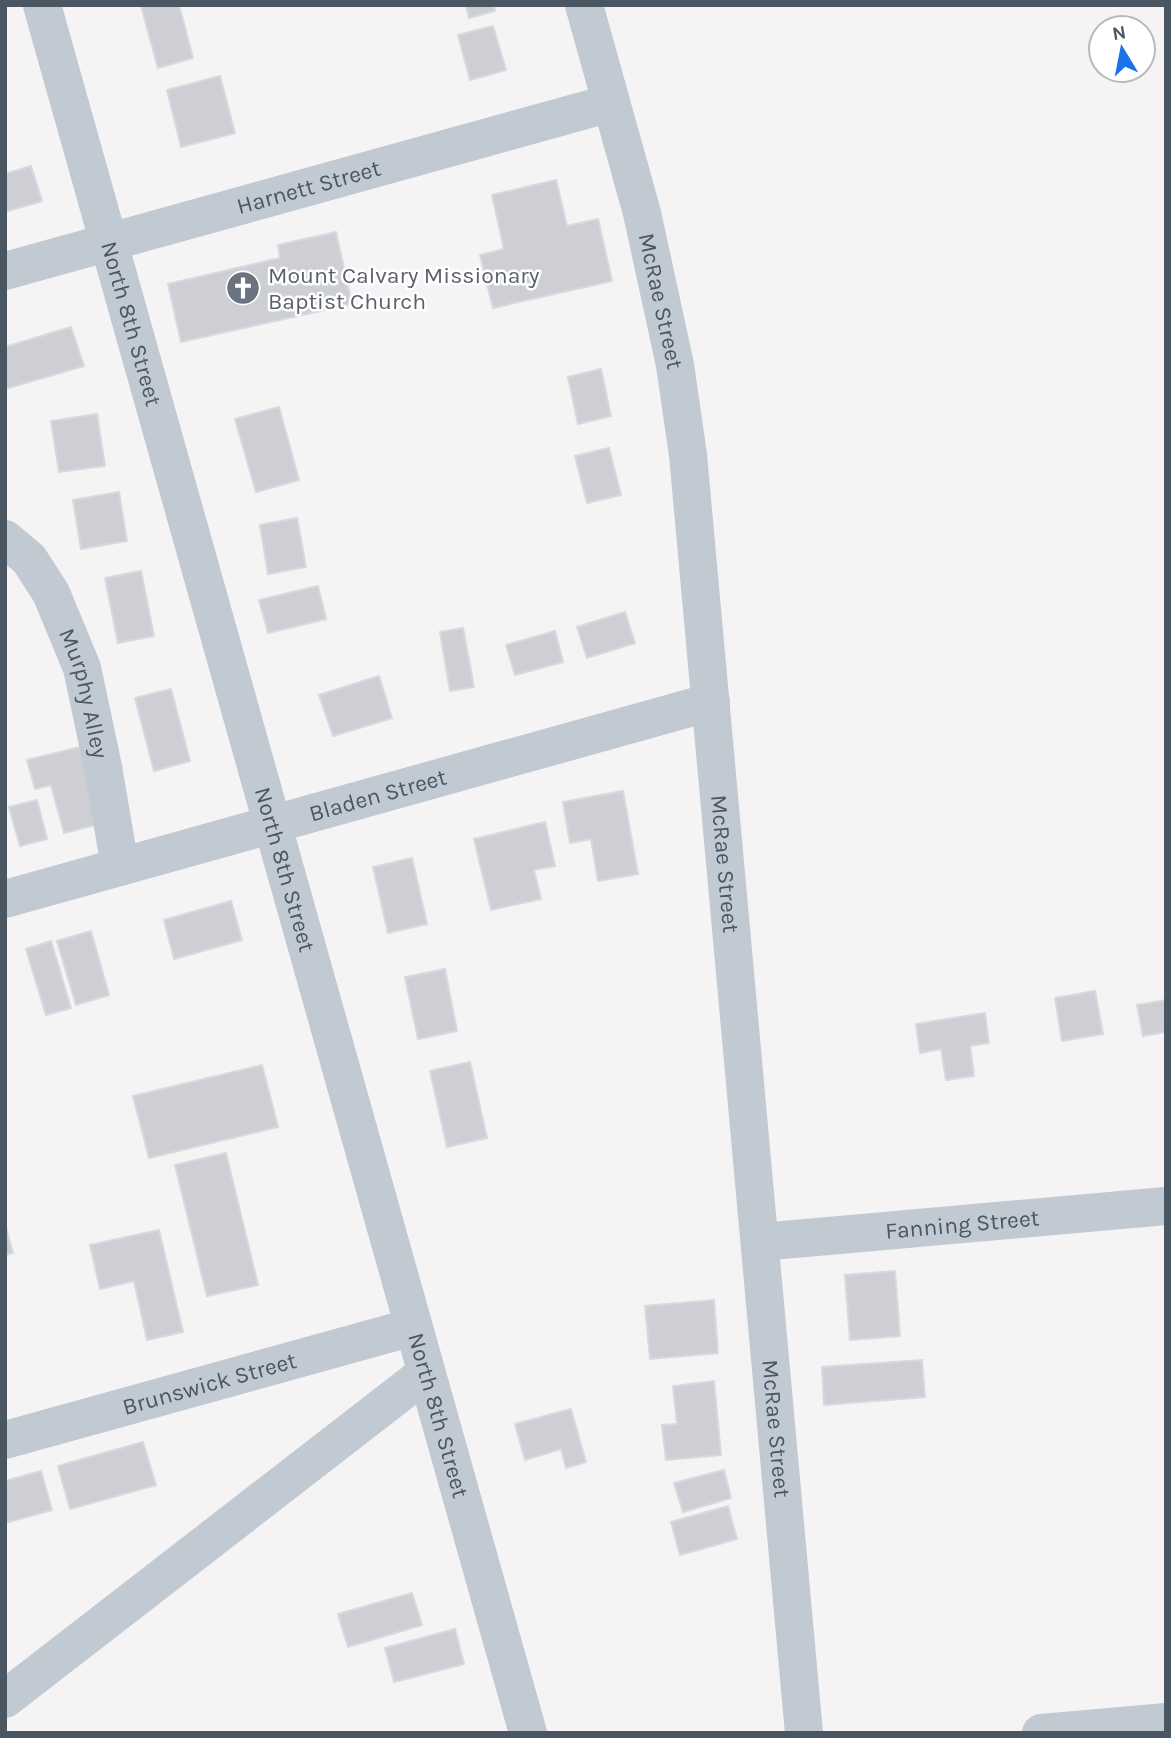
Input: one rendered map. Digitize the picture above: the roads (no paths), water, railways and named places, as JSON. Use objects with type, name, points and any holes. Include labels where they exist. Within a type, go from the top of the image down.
[{"type":"street","name":"North 8th Street","points":[[42,5],[528,1733]]},
{"type":"street","name":"McRae Street","points":[[584,5],[642,213],[675,365],[688,455],[804,1733]]},
{"type":"street","name":"Harnett Street","points":[[5,271],[611,103]]},
{"type":"street","name":"Murphy Alley","points":[[5,540],[29,559],[51,593],[82,668],[120,867]]},
{"type":"street","name":"Bladen Street","points":[[5,899],[711,702]]},
{"type":"street","name":"Fanning Street","points":[[760,1242],[1166,1206]]},
{"type":"street","name":"Brunswick Street","points":[[5,1440],[413,1326]]},
{"type":"street","points":[[5,1699],[426,1373]]},
{"type":"street","points":[[1041,1733],[1166,1722]]},
{"type":"place","name":"Mount Calvary Missionary Baptist Church","points":[[243,288]]}]
